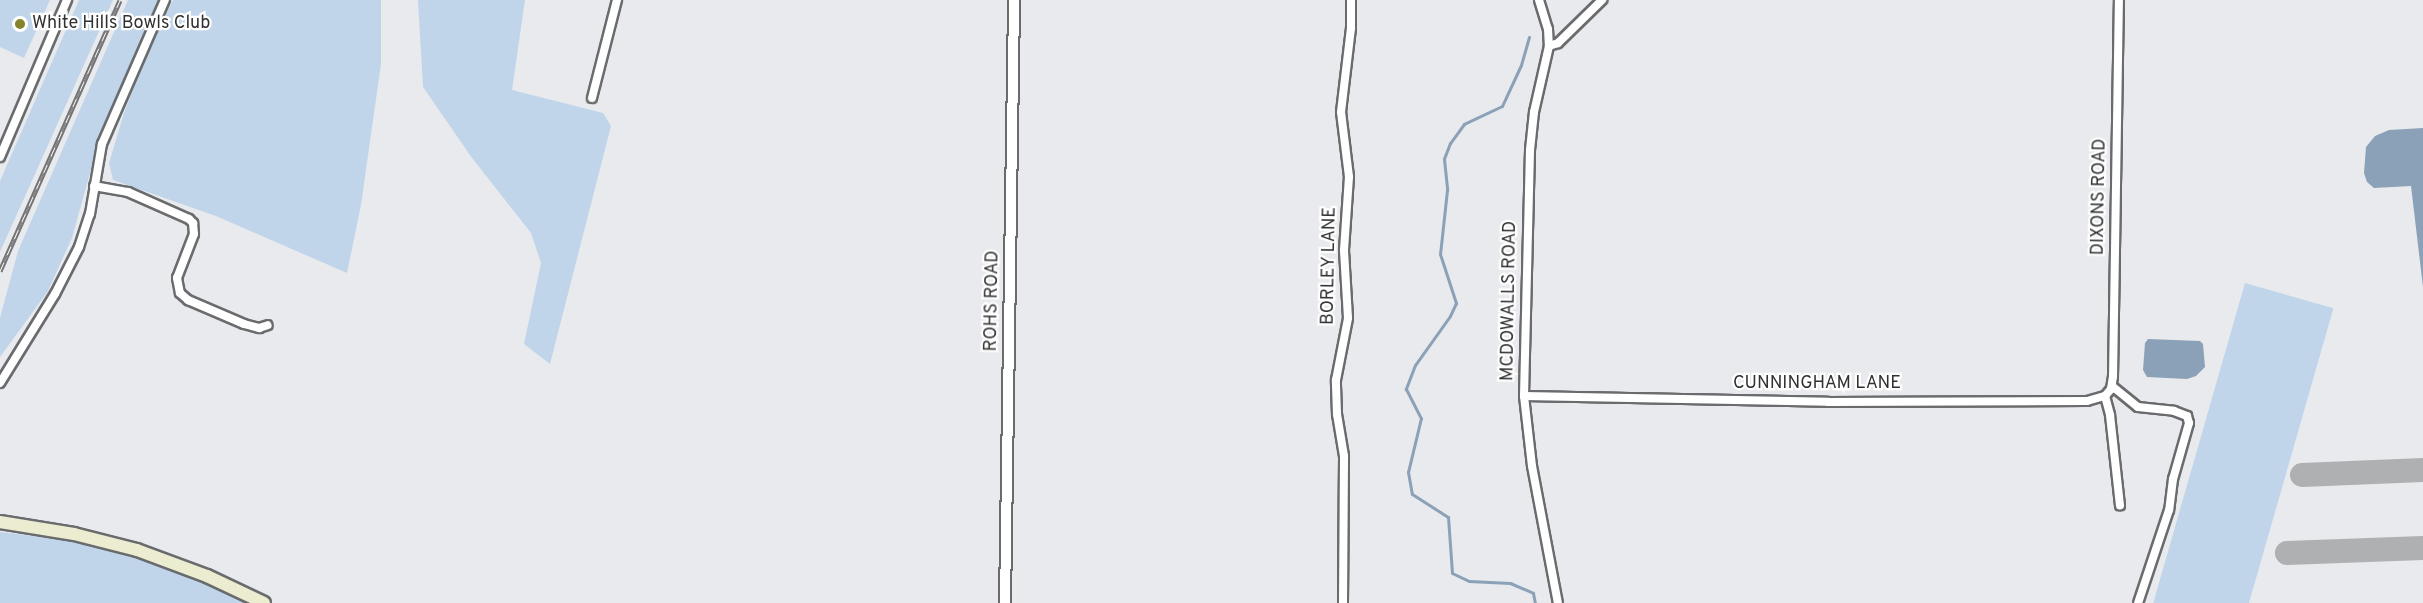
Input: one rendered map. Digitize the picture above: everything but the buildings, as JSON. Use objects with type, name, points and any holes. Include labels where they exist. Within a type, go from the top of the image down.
[{"type":"main road","points":[[0,522],[74,534],[137,550],[207,576],[264,603]]},
{"type":"street","points":[[0,157],[67,0]]},
{"type":"street","points":[[0,383],[75,258],[87,224],[102,144],[165,0]]},
{"type":"street","points":[[592,98],[617,0]]},
{"type":"street","name":"ROHS ROAD","points":[[1005,603],[1014,0]]},
{"type":"street","name":"BORLEY LANE","points":[[1343,603],[1344,456],[1337,414],[1336,380],[1348,318],[1344,250],[1348,177],[1341,112],[1351,28],[1351,0]]},
{"type":"street","name":"MCDOWALLS ROAD","points":[[1539,0],[1548,29],[1549,46],[1534,112],[1530,150],[1524,396],[1532,466],[1558,603]]},
{"type":"street","points":[[1549,46],[1558,43],[1602,0]]},
{"type":"street","name":"DIXONS ROAD","points":[[2119,0],[2109,392],[2120,505]]},
{"type":"street","points":[[94,186],[128,192],[189,219],[193,224],[194,234],[177,278],[180,293],[188,300],[244,324],[259,328],[268,325]]},
{"type":"street","points":[[2109,392],[2138,407],[2174,411],[2187,416],[2189,423],[2173,479],[2169,510],[2138,603]]},
{"type":"street","name":"CUNNINGHAM LANE","points":[[1524,396],[1828,402],[2087,400],[2109,392]]},
{"type":"shaded area","name":"White Hills Bowls Club","points":[[0,0],[50,0],[24,58],[0,47]]},
{"type":"shaded area","points":[[79,0],[113,0],[0,252],[0,181]]},
{"type":"shaded area","points":[[128,0],[160,0],[142,36],[97,148],[72,238],[48,291],[0,357],[0,318],[18,251]]},
{"type":"shaded area","points":[[173,0],[381,0],[381,64],[361,205],[347,273],[216,216],[113,180],[109,163],[124,113],[145,57]]},
{"type":"shaded area","points":[[418,0],[525,0],[512,90],[603,113],[611,126],[550,364],[524,344],[541,263],[531,233],[472,158],[423,87]]},
{"type":"shaded area","points":[[2423,128],[2423,287],[2411,186],[2374,188],[2367,182],[2364,173],[2366,147],[2375,136],[2389,130]]},
{"type":"shaded area","points":[[2245,283],[2333,308],[2249,603],[2153,603]]},
{"type":"shaded area","points":[[2148,339],[2200,341],[2203,344],[2205,367],[2196,376],[2187,379],[2147,377],[2143,370],[2145,343]]},
{"type":"shaded area","points":[[0,532],[41,537],[87,538],[145,560],[201,570],[267,603],[0,603]]},
{"type":"waterway","points":[[1529,37],[1521,65],[1502,106],[1464,124],[1450,143],[1444,159],[1447,190],[1440,254],[1456,303],[1450,316],[1415,365],[1406,389],[1421,418],[1408,472],[1412,494],[1448,517],[1452,573],[1469,581],[1510,583],[1533,593],[1535,603]]},
{"type":"taxiway","points":[[2302,475],[2423,470]]},
{"type":"taxiway","points":[[2287,553],[2423,548]]},
{"type":"railway","points":[[0,271],[120,0]]},
{"type":"place","name":"White Hills Bowls Club","points":[[20,24]]}]
